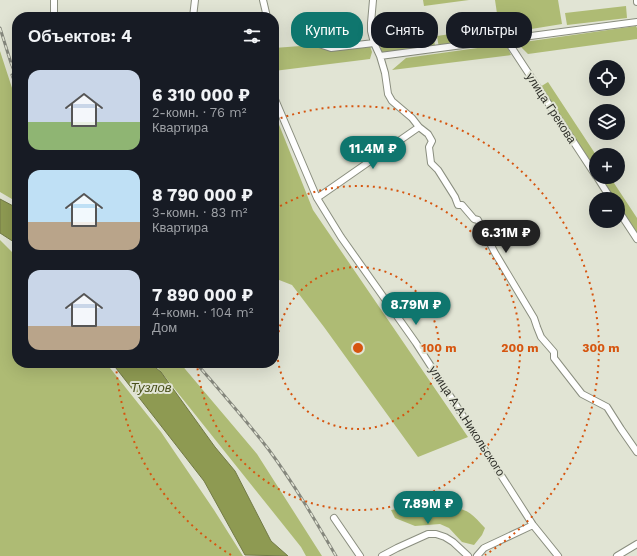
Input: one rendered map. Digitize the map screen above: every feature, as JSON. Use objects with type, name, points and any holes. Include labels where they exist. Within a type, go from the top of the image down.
[{"type":"street","points":[[54,0],[54,12]]},
{"type":"street","points":[[194,12],[195,0]]},
{"type":"street","points":[[263,0],[265,12]]},
{"type":"street","points":[[371,12],[373,0]]},
{"type":"street","points":[[371,15],[371,31]]},
{"type":"street","points":[[532,36],[637,22]]},
{"type":"street","points":[[380,56],[446,47]]},
{"type":"street","points":[[376,48],[385,73],[388,94],[392,101],[428,134],[432,141],[429,147],[431,163],[438,170],[455,197],[458,205],[462,205],[474,219],[478,220],[495,253],[534,318],[536,327],[541,337],[554,352],[554,358],[582,394],[607,407],[637,452]]},
{"type":"street","name":"улица Грекова","points":[[512,48],[589,166]]},
{"type":"street","name":"улица А.А.Никольского","points":[[279,109],[317,198],[341,237],[416,342],[533,525],[558,556]]},
{"type":"street","points":[[317,198],[419,127]]},
{"type":"street","points":[[625,221],[637,239]]},
{"type":"street","points":[[334,518],[360,556]]},
{"type":"street","points":[[477,556],[484,548],[533,525]]},
{"type":"street","points":[[382,556],[428,534],[436,534],[453,542],[468,556]]},
{"type":"street","points":[[618,556],[637,544]]},
{"type":"shaded area","points":[[423,0],[469,0],[424,6]]},
{"type":"shaded area","points":[[495,0],[558,0],[562,24],[532,29],[532,12],[497,12]]},
{"type":"shaded area","points":[[626,6],[627,18],[567,25],[565,13]]},
{"type":"shaded area","points":[[636,26],[637,28],[637,39],[528,54],[522,48],[532,48],[532,41]]},
{"type":"shaded area","points":[[446,35],[446,47],[439,48],[438,36]]},
{"type":"shaded area","points":[[370,46],[372,52],[370,59],[279,70],[279,48],[322,48],[331,51]]},
{"type":"shaded area","points":[[381,48],[435,48],[382,55]]},
{"type":"shaded area","points":[[477,48],[508,48],[511,55],[392,70],[406,58]]},
{"type":"shaded area","points":[[0,51],[12,88],[12,199],[0,192]]},
{"type":"shaded area","points":[[548,82],[591,148],[589,148],[589,161],[540,87]]},
{"type":"shaded area","points":[[279,125],[313,210],[468,437],[418,457],[292,285],[279,280]]},
{"type":"shaded area","points":[[604,184],[615,184],[620,192],[609,192]]},
{"type":"shaded area","points":[[625,200],[637,218],[637,234],[625,216]]},
{"type":"shaded area","points":[[0,240],[12,252],[12,368],[110,368],[161,432],[243,556],[0,556]]},
{"type":"shaded area","points":[[158,368],[184,368],[257,454],[322,556],[306,556],[301,547]]},
{"type":"shaded area","points":[[403,508],[414,512],[426,512],[433,509],[452,508],[464,510],[472,515],[485,528],[482,535],[474,545],[462,542],[449,528],[440,524],[415,526],[395,518],[391,510]]},
{"type":"water","points":[[0,199],[12,205],[12,241],[0,233]]},
{"type":"water","name":"Тузлов","points":[[116,368],[156,368],[161,372],[215,447],[235,471],[271,541],[288,556],[245,555],[204,481]]},
{"type":"railway","points":[[0,28],[12,66]]},
{"type":"railway","points":[[200,368],[269,450],[296,489],[336,556]]}]
